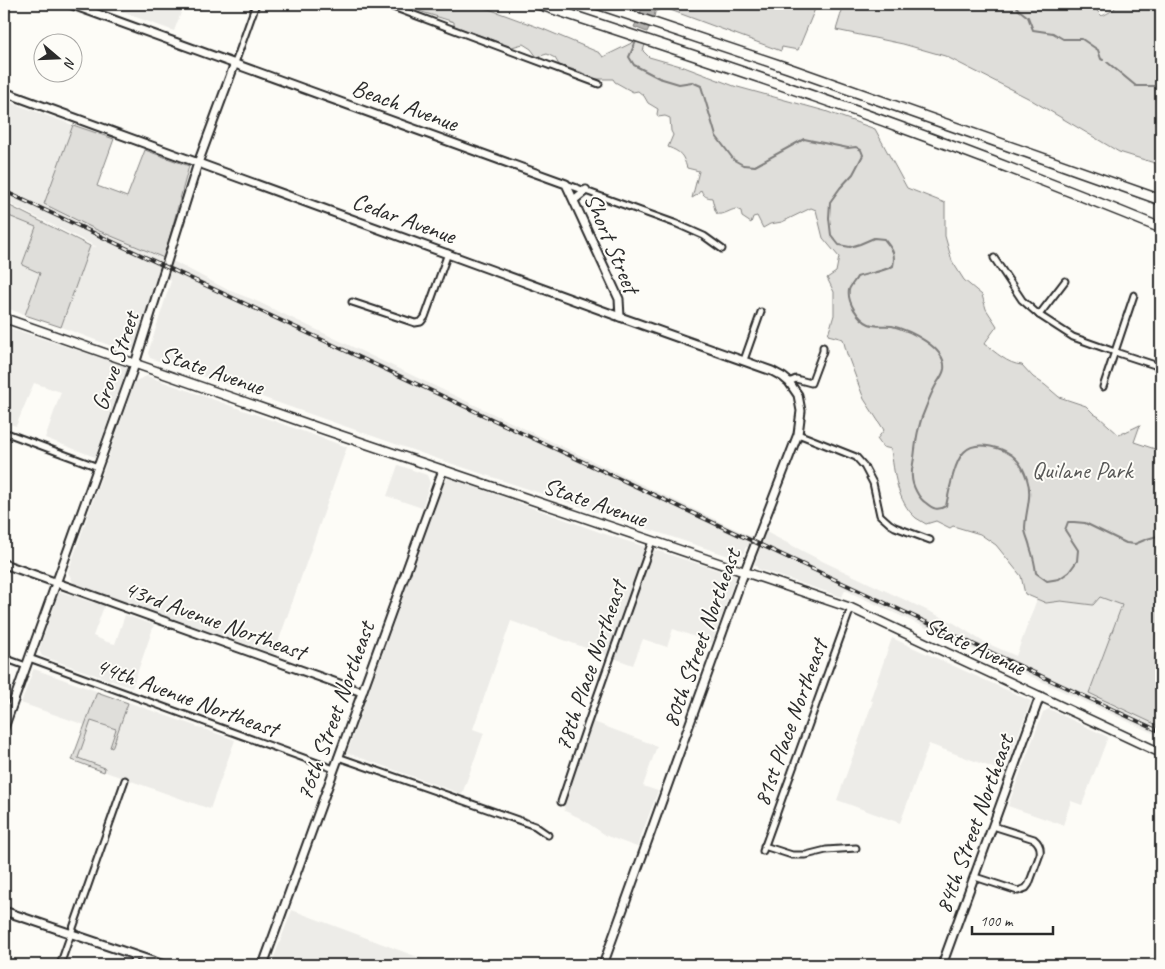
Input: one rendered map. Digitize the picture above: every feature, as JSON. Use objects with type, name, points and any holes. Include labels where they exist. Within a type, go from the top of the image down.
[{"type":"highway","points":[[538,4],[670,47],[900,127],[1161,228]]},
{"type":"highway","points":[[597,4],[788,68],[1161,199]]},
{"type":"highway","points":[[1066,190],[1161,223]]},
{"type":"main road","name":"State Avenue","points":[[4,318],[443,470],[851,608],[1161,752]]},
{"type":"street","name":"Beach Avenue","points":[[70,4],[639,209],[704,236],[722,250]]},
{"type":"street","name":"Grove Street","points":[[4,728],[135,364],[198,164],[256,4]]},
{"type":"street","points":[[385,4],[599,84]]},
{"type":"street","name":"Cedar Avenue","points":[[4,92],[620,317],[744,360],[783,376],[789,382]]},
{"type":"street","name":"Short Street","points":[[566,184],[619,299],[620,317]]},
{"type":"street","points":[[574,200],[586,190]]},
{"type":"street","points":[[352,302],[415,323],[421,322],[425,316],[448,254]]},
{"type":"street","points":[[994,258],[1022,300],[1039,315],[1073,337],[1161,367]]},
{"type":"street","points":[[1039,315],[1065,281]]},
{"type":"street","points":[[1103,387],[1134,295]]},
{"type":"street","points":[[744,360],[761,312]]},
{"type":"street","points":[[789,382],[796,378],[811,383],[823,347]]},
{"type":"street","name":"80th Street Northeast","points":[[603,965],[744,573],[798,434],[800,404],[798,395],[789,382]]},
{"type":"street","points":[[4,432],[98,467]]},
{"type":"street","points":[[798,434],[856,457],[864,466],[873,483],[880,515],[895,527],[930,540]]},
{"type":"street","name":"76th Street Northeast","points":[[263,965],[443,470]]},
{"type":"street","name":"78th Place Northeast","points":[[561,802],[652,541]]},
{"type":"street","name":"43rd Avenue Northeast","points":[[4,564],[362,692]]},
{"type":"street","name":"81st Place Northeast","points":[[851,608],[763,848],[792,855],[806,855],[826,850],[856,848]]},
{"type":"street","points":[[4,658],[26,666]]},
{"type":"street","name":"44th Avenue Northeast","points":[[29,658],[334,768]]},
{"type":"street","name":"84th Street Northeast","points":[[942,965],[1040,696]]},
{"type":"street","points":[[338,758],[535,826],[548,835]]},
{"type":"street","points":[[60,965],[125,780]]},
{"type":"street","points":[[974,877],[1014,890],[1022,890],[1029,884],[1040,854],[1040,847],[1037,841],[993,826]]},
{"type":"street","points":[[4,911],[164,965]]},
{"type":"street","points":[[132,965],[135,956]]},
{"type":"shaded area","points":[[100,4],[204,4],[201,10],[184,5],[174,31]]},
{"type":"shaded area","points":[[644,4],[657,4],[654,17],[647,32],[634,27]]},
{"type":"shaded area","points":[[4,100],[73,125],[44,204],[150,253],[173,261],[228,290],[254,300],[750,536],[766,532],[822,561],[954,623],[982,641],[1016,656],[1037,599],[1046,603],[1061,601],[1092,605],[1100,597],[1122,605],[1089,692],[1161,727],[1161,737],[845,590],[842,597],[758,569],[755,564],[760,548],[746,547],[741,560],[438,459],[150,358],[148,353],[171,281],[159,270],[134,348],[127,352],[61,327],[90,246],[97,247],[4,201]]},
{"type":"shaded area","points":[[4,214],[36,227],[22,265],[40,273],[25,315],[4,307]]},
{"type":"shaded area","points":[[4,326],[128,367],[95,457],[45,438],[61,392],[34,383],[16,426],[4,422]]},
{"type":"shaded area","points":[[147,376],[347,447],[274,654],[74,584],[68,572],[135,381]]},
{"type":"shaded area","points":[[398,465],[427,475],[430,483],[422,508],[387,496]]},
{"type":"shaded area","points":[[450,478],[605,534],[736,576],[712,643],[673,629],[667,647],[643,639],[633,665],[511,621],[473,729],[484,733],[462,794],[347,753],[445,480]]},
{"type":"shaded area","points":[[61,592],[94,603],[105,604],[93,636],[107,642],[115,644],[125,615],[154,625],[132,688],[42,656],[39,650],[59,593]]},
{"type":"shaded area","points":[[892,638],[1031,701],[1004,772],[929,744],[900,823],[837,800],[873,701],[870,700]]},
{"type":"shaded area","points":[[34,669],[235,740],[210,809],[72,760],[85,725],[21,703]]},
{"type":"shaded area","points":[[1049,709],[1108,737],[1082,805],[1071,801],[1063,825],[1008,806],[1043,712]]},
{"type":"shaded area","points":[[591,721],[657,746],[643,786],[658,791],[637,847],[607,836],[580,818],[565,811],[563,803]]},
{"type":"shaded area","points":[[292,910],[439,965],[271,965]]},
{"type":"green space","name":"Quilane Park","points":[[407,4],[475,4],[543,29],[600,53],[603,57],[648,35],[643,51],[649,57],[684,67],[734,86],[825,111],[875,129],[907,188],[945,203],[945,236],[952,261],[964,280],[982,295],[986,309],[997,326],[984,344],[1007,360],[1022,365],[1033,377],[1059,397],[1086,406],[1119,435],[1140,425],[1134,442],[1161,451],[1161,727],[1089,693],[1122,605],[1100,597],[1093,605],[1061,601],[1046,603],[1025,594],[1021,576],[996,545],[980,534],[953,526],[950,528],[936,521],[926,524],[916,518],[905,504],[898,486],[891,449],[883,447],[877,439],[884,430],[864,399],[843,339],[828,335],[834,315],[834,292],[827,278],[836,272],[839,257],[823,238],[816,210],[811,208],[782,222],[770,224],[763,228],[757,216],[753,217],[751,223],[742,217],[741,211],[736,209],[717,214],[712,198],[705,196],[701,190],[692,198],[699,171],[687,168],[681,154],[668,147],[673,135],[670,118],[665,116],[658,117],[658,109],[648,103],[638,91],[633,92],[613,79],[593,79],[581,72],[559,65],[555,58],[547,54],[537,57],[531,49],[523,44],[512,47],[454,26],[454,22],[419,11]]},
{"type":"green space","points":[[650,4],[817,4],[798,50],[782,47],[781,51],[665,8],[656,11]]},
{"type":"green space","points":[[844,4],[1090,4],[1102,16],[1113,10],[1118,4],[1161,4],[1161,165],[1119,152],[1028,98],[945,56],[903,44],[836,30]]},
{"type":"green space","points":[[73,125],[114,139],[97,186],[127,197],[145,150],[189,166],[164,258],[97,230],[44,204]]},
{"type":"green space","points":[[4,203],[90,246],[61,327],[25,315],[40,273],[22,265],[36,227],[4,214]]},
{"type":"green space","points":[[97,692],[128,703],[112,748],[110,747],[116,729],[91,721],[78,758],[105,768],[104,772],[72,760]]},
{"type":"waterway","points":[[1014,4],[1028,17],[1033,30],[1053,33],[1063,39],[1082,39],[1098,50],[1103,60]]},
{"type":"waterway","points":[[637,39],[629,57],[634,65],[659,78],[679,84],[692,82],[701,86],[716,136],[734,160],[743,165],[755,166],[804,139],[848,148],[856,147],[861,150],[863,155],[853,174],[830,202],[831,235],[839,245],[850,247],[874,238],[884,239],[893,251],[893,266],[857,277],[849,290],[854,310],[869,324],[899,328],[926,341],[940,354],[943,361],[943,373],[921,420],[912,468],[913,484],[923,501],[936,509],[946,506],[952,478],[960,457],[969,448],[991,446],[1005,451],[1016,459],[1025,474],[1029,485],[1025,531],[1036,573],[1047,581],[1059,579],[1069,572],[1077,561],[1078,550],[1065,530],[1068,522],[1085,523],[1126,543],[1135,544],[1161,535]]},
{"type":"waterway","points":[[1107,62],[1136,86],[1154,86],[1161,89]]},
{"type":"railway","points":[[4,191],[1161,732]]}]
